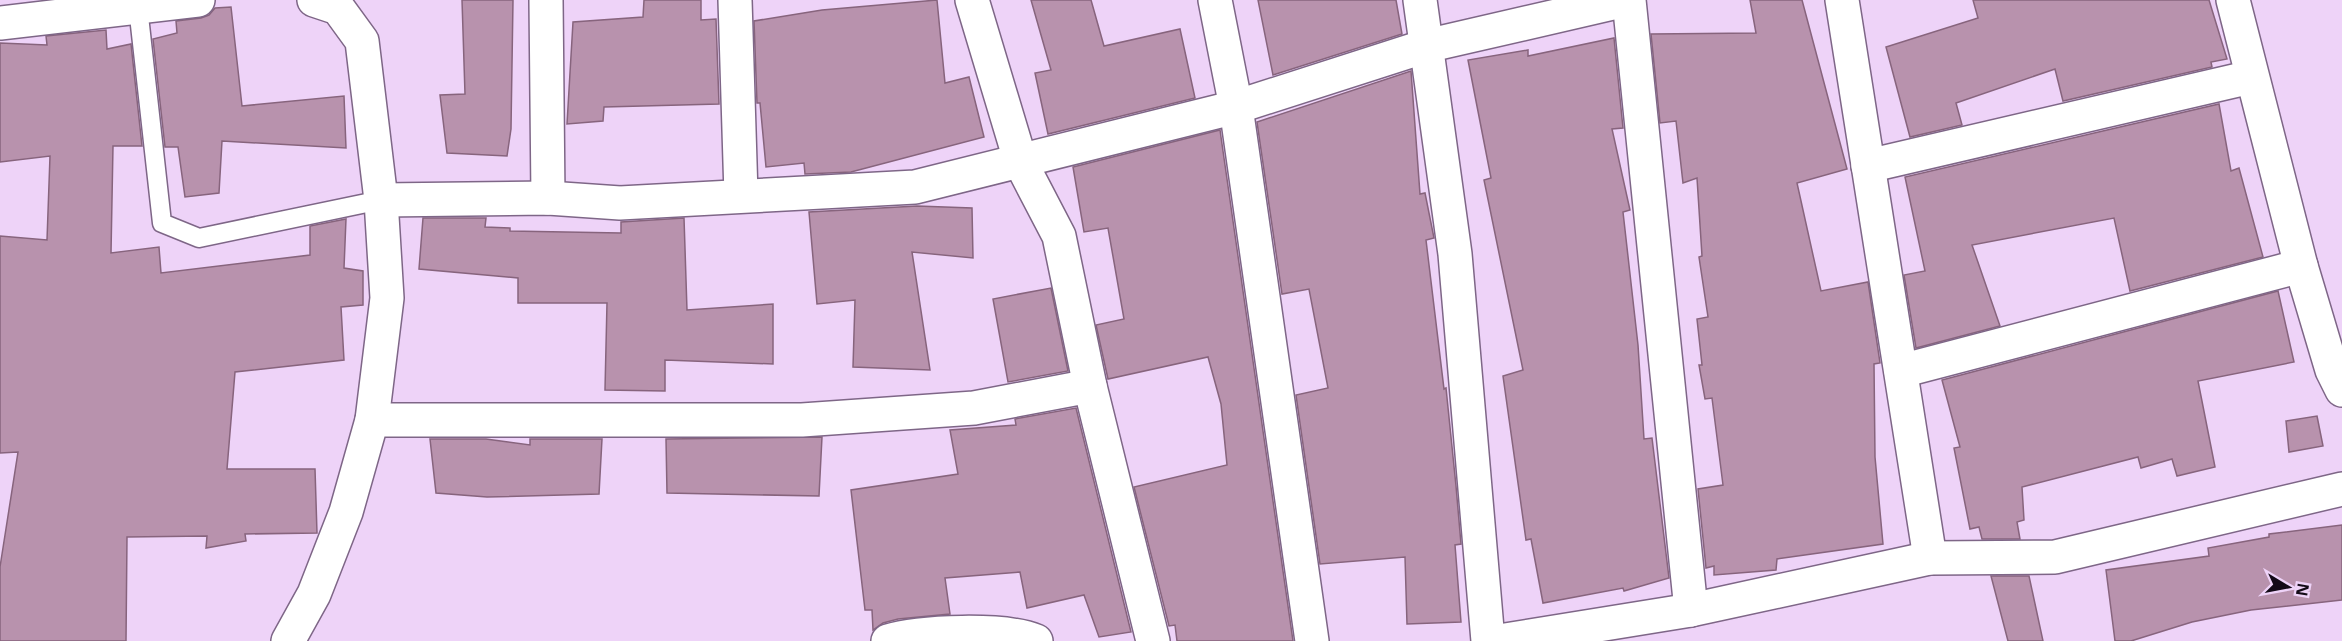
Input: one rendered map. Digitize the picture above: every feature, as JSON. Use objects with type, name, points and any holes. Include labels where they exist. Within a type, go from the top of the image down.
[{"type":"street","points":[[0,23],[198,0]]},
{"type":"street","points":[[288,641],[314,594],[346,512],[372,420],[387,298],[381,200],[362,41],[338,8],[314,0]]},
{"type":"street","points":[[546,0],[548,198]]},
{"type":"street","points":[[735,0],[741,195]]},
{"type":"street","points":[[972,0],[1021,163],[1059,236],[1090,386],[1153,641]]},
{"type":"street","points":[[1215,0],[1236,107],[1312,641]]},
{"type":"street","points":[[1420,0],[1455,254],[1488,641]]},
{"type":"street","points":[[381,200],[548,198],[620,203],[915,187],[1021,163],[1236,107],[1426,46],[1628,0],[1691,610]]},
{"type":"street","points":[[1842,0],[1930,558]]},
{"type":"street","points":[[2233,0],[2301,266],[2332,370],[2342,390]]},
{"type":"street","points":[[1868,166],[2251,77]]},
{"type":"street","points":[[1901,371],[2301,266]]},
{"type":"street","points":[[372,420],[802,420],[974,408],[1090,386]]},
{"type":"street","points":[[1499,641],[1691,610],[1930,558],[2055,557],[2342,489]]},
{"type":"street","points":[[888,641],[987,631],[1026,637],[1036,641]]},
{"type":"lane","points":[[138,7],[162,223],[200,238],[381,200]]},
{"type":"building","points":[[462,0],[513,0],[511,129],[507,156],[447,153],[440,95],[465,94]]},
{"type":"building","points":[[644,0],[701,0],[701,20],[716,19],[719,104],[604,107],[603,121],[567,124],[573,22],[643,17]]},
{"type":"building","points":[[937,0],[945,83],[969,77],[984,137],[851,172],[805,174],[804,163],[766,167],[760,103],[757,103],[754,21],[822,10]]},
{"type":"building","points":[[1031,0],[1091,0],[1104,46],[1180,29],[1195,98],[1048,134],[1035,73],[1051,70]]},
{"type":"building","points":[[1258,0],[1396,0],[1402,34],[1273,75]]},
{"type":"building","points":[[1750,0],[1802,0],[1847,169],[1797,183],[1821,291],[1868,282],[1880,363],[1874,364],[1875,457],[1883,544],[1777,559],[1776,570],[1714,575],[1714,566],[1706,568],[1698,489],[1723,485],[1712,398],[1705,399],[1699,365],[1702,365],[1697,319],[1708,317],[1699,257],[1702,256],[1697,178],[1683,183],[1676,121],[1660,123],[1651,34],[1756,33]]},
{"type":"building","points":[[1973,0],[2209,0],[2227,59],[2211,62],[2212,67],[2063,101],[2055,69],[1956,103],[1962,125],[1910,137],[1886,47],[1978,18]]},
{"type":"building","points":[[231,7],[242,106],[344,96],[346,148],[222,141],[219,193],[185,197],[178,147],[165,147],[153,39],[177,33],[176,21],[201,18],[209,15],[215,8]]},
{"type":"building","points":[[106,30],[107,49],[131,44],[142,146],[113,146],[111,253],[159,247],[161,273],[310,255],[310,226],[346,219],[344,268],[363,271],[363,305],[341,307],[344,360],[235,372],[227,469],[315,469],[317,533],[245,534],[246,541],[206,548],[207,536],[127,537],[126,641],[0,641],[0,567],[18,452],[0,453],[0,236],[47,240],[50,156],[0,162],[0,43],[47,45],[46,36]]},
{"type":"building","points":[[1614,38],[1623,128],[1612,129],[1630,210],[1623,212],[1638,345],[1644,439],[1652,438],[1669,578],[1624,591],[1623,588],[1543,603],[1531,539],[1526,540],[1503,376],[1523,370],[1484,180],[1491,178],[1468,60],[1528,50],[1528,56]]},
{"type":"building","points":[[1411,71],[1420,194],[1425,193],[1434,238],[1426,240],[1444,389],[1446,388],[1456,486],[1461,544],[1455,545],[1461,622],[1407,624],[1405,557],[1320,564],[1296,395],[1328,388],[1309,289],[1282,294],[1257,122]]},
{"type":"building","points":[[2219,104],[2231,171],[2239,168],[2263,257],[2130,291],[2114,218],[1972,245],[2000,326],[1916,348],[1904,275],[1925,271],[1905,177]]},
{"type":"building","points":[[1220,130],[1293,641],[1177,641],[1175,625],[1169,626],[1134,487],[1227,465],[1221,404],[1208,357],[1108,379],[1096,325],[1124,319],[1108,228],[1084,232],[1073,167]]},
{"type":"building","points":[[917,206],[972,208],[973,258],[912,252],[930,370],[853,367],[855,300],[817,304],[809,212]]},
{"type":"building","points":[[423,218],[486,218],[485,227],[510,228],[510,231],[621,233],[621,222],[684,218],[687,310],[773,304],[773,364],[665,360],[665,391],[605,390],[607,303],[518,303],[518,278],[419,269]]},
{"type":"building","points":[[1051,288],[1068,371],[1008,382],[993,299]]},
{"type":"building","points":[[2278,291],[2294,362],[2198,381],[2215,467],[2177,476],[2172,459],[2141,468],[2138,457],[2022,487],[2024,520],[2017,522],[2020,539],[1982,539],[1979,527],[1970,529],[1954,448],[1960,447],[1942,380]]},
{"type":"building","points":[[1076,408],[1131,632],[1099,637],[1084,595],[1027,608],[1020,572],[945,578],[950,614],[898,619],[883,623],[873,630],[872,610],[865,610],[851,490],[958,474],[950,430],[1016,425],[1015,419]]},
{"type":"building","points":[[2317,416],[2323,446],[2289,452],[2286,421]]},
{"type":"building","points":[[822,437],[819,496],[667,493],[666,439]]},
{"type":"building","points":[[430,439],[486,439],[530,445],[530,439],[602,439],[599,494],[487,497],[436,493]]},
{"type":"building","points":[[2342,525],[2342,600],[2251,610],[2192,622],[2131,641],[2115,641],[2106,570],[2209,556],[2208,548],[2269,537],[2269,534]]},
{"type":"building","points":[[1991,576],[2029,576],[2043,641],[2008,641]]}]
